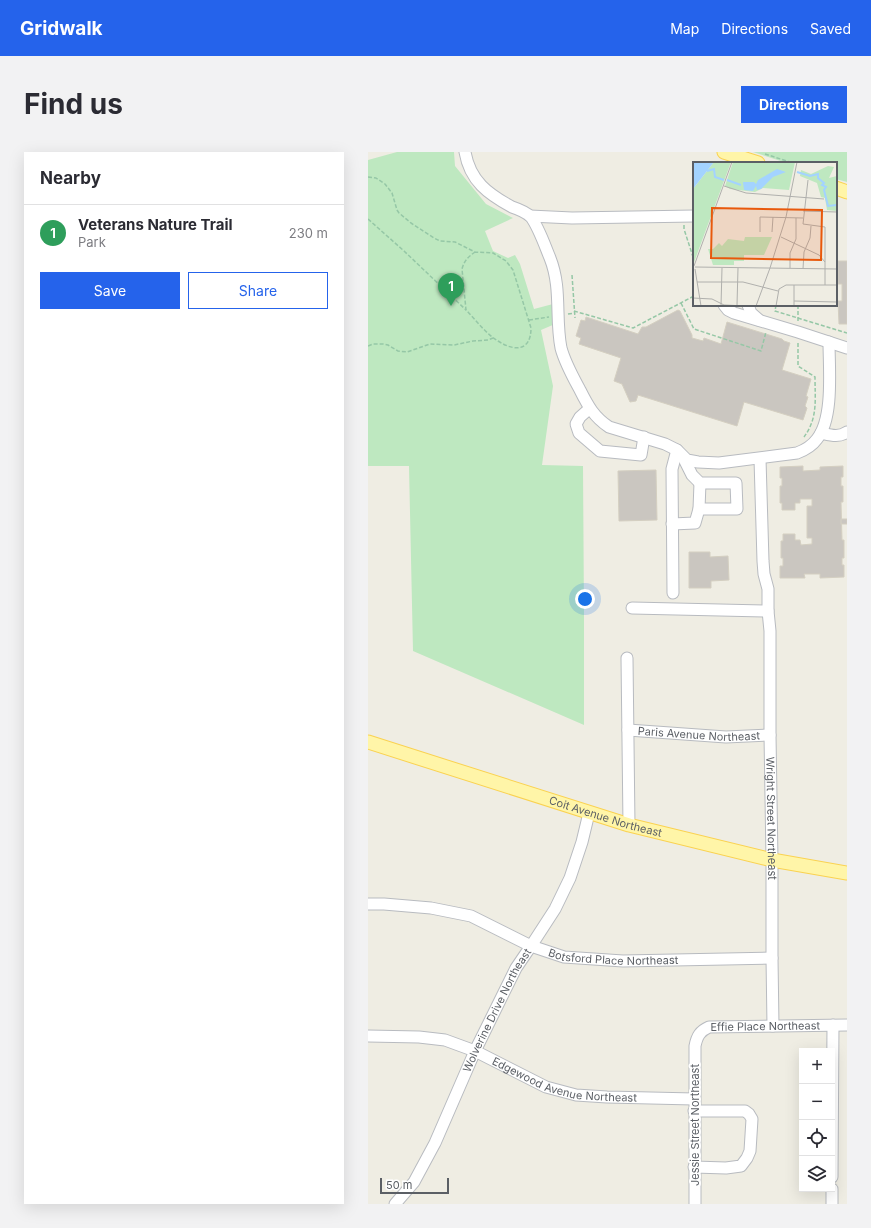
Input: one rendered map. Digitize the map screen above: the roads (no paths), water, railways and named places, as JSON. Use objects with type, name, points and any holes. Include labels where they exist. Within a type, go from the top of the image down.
[{"type":"main road","points":[[724,152],[755,162]]},
{"type":"main road","points":[[837,188],[847,192]]},
{"type":"main road","name":"Coit Avenue Northeast","points":[[368,742],[629,825],[772,860],[847,873]]},
{"type":"street","points":[[465,152],[470,169],[481,186],[497,198],[530,216],[572,218],[690,217]]},
{"type":"street","points":[[530,216],[551,259],[556,277],[560,341],[563,353],[568,367],[589,409],[609,427],[665,444],[691,462],[710,463],[791,455],[802,451],[815,442],[821,433],[829,401],[829,342]]},
{"type":"street","points":[[725,306],[728,310],[734,313],[847,348]]},
{"type":"street","points":[[748,306],[752,313],[759,320]]},
{"type":"street","points":[[589,409],[580,417],[576,424],[579,433],[600,451],[640,455],[644,438]]},
{"type":"street","points":[[821,433],[836,436],[847,432]]},
{"type":"street","points":[[680,454],[692,475],[700,483],[736,483],[737,509],[699,509]]},
{"type":"street","points":[[673,593],[672,469],[680,454]]},
{"type":"street","name":"Wright Street Northeast","points":[[760,459],[764,574],[768,589],[770,631],[773,1026]]},
{"type":"street","points":[[672,524],[694,523],[699,509],[700,483]]},
{"type":"street","points":[[632,608],[768,611]]},
{"type":"street","points":[[627,658],[629,825]]},
{"type":"street","name":"Paris Avenue Northeast","points":[[628,730],[726,737],[770,736]]},
{"type":"street","name":"Wolverine Drive Northeast","points":[[396,1204],[414,1182],[435,1142],[475,1051],[516,968],[532,946],[555,909],[570,878],[582,842],[589,813]]},
{"type":"street","name":"Botsford Place Northeast","points":[[368,904],[431,908],[471,916],[532,946],[564,957],[623,961],[772,958]]},
{"type":"street","points":[[832,1156],[833,1025]]},
{"type":"street","name":"Effie Place Northeast","points":[[695,1046],[696,1037],[709,1027],[847,1025]]},
{"type":"street","name":"Edgewood Avenue Northeast","points":[[368,1036],[419,1037],[445,1040],[475,1051],[546,1087],[576,1095],[694,1099]]},
{"type":"street","name":"Jessie Street Northeast","points":[[695,1046],[695,1204]]},
{"type":"street","points":[[694,1111],[745,1111],[752,1119],[750,1151],[741,1166],[726,1168],[694,1167]]},
{"type":"street","points":[[832,1192],[832,1204]]},
{"type":"place","name":"Veterans Nature Trail","points":[[451,306]]}]
